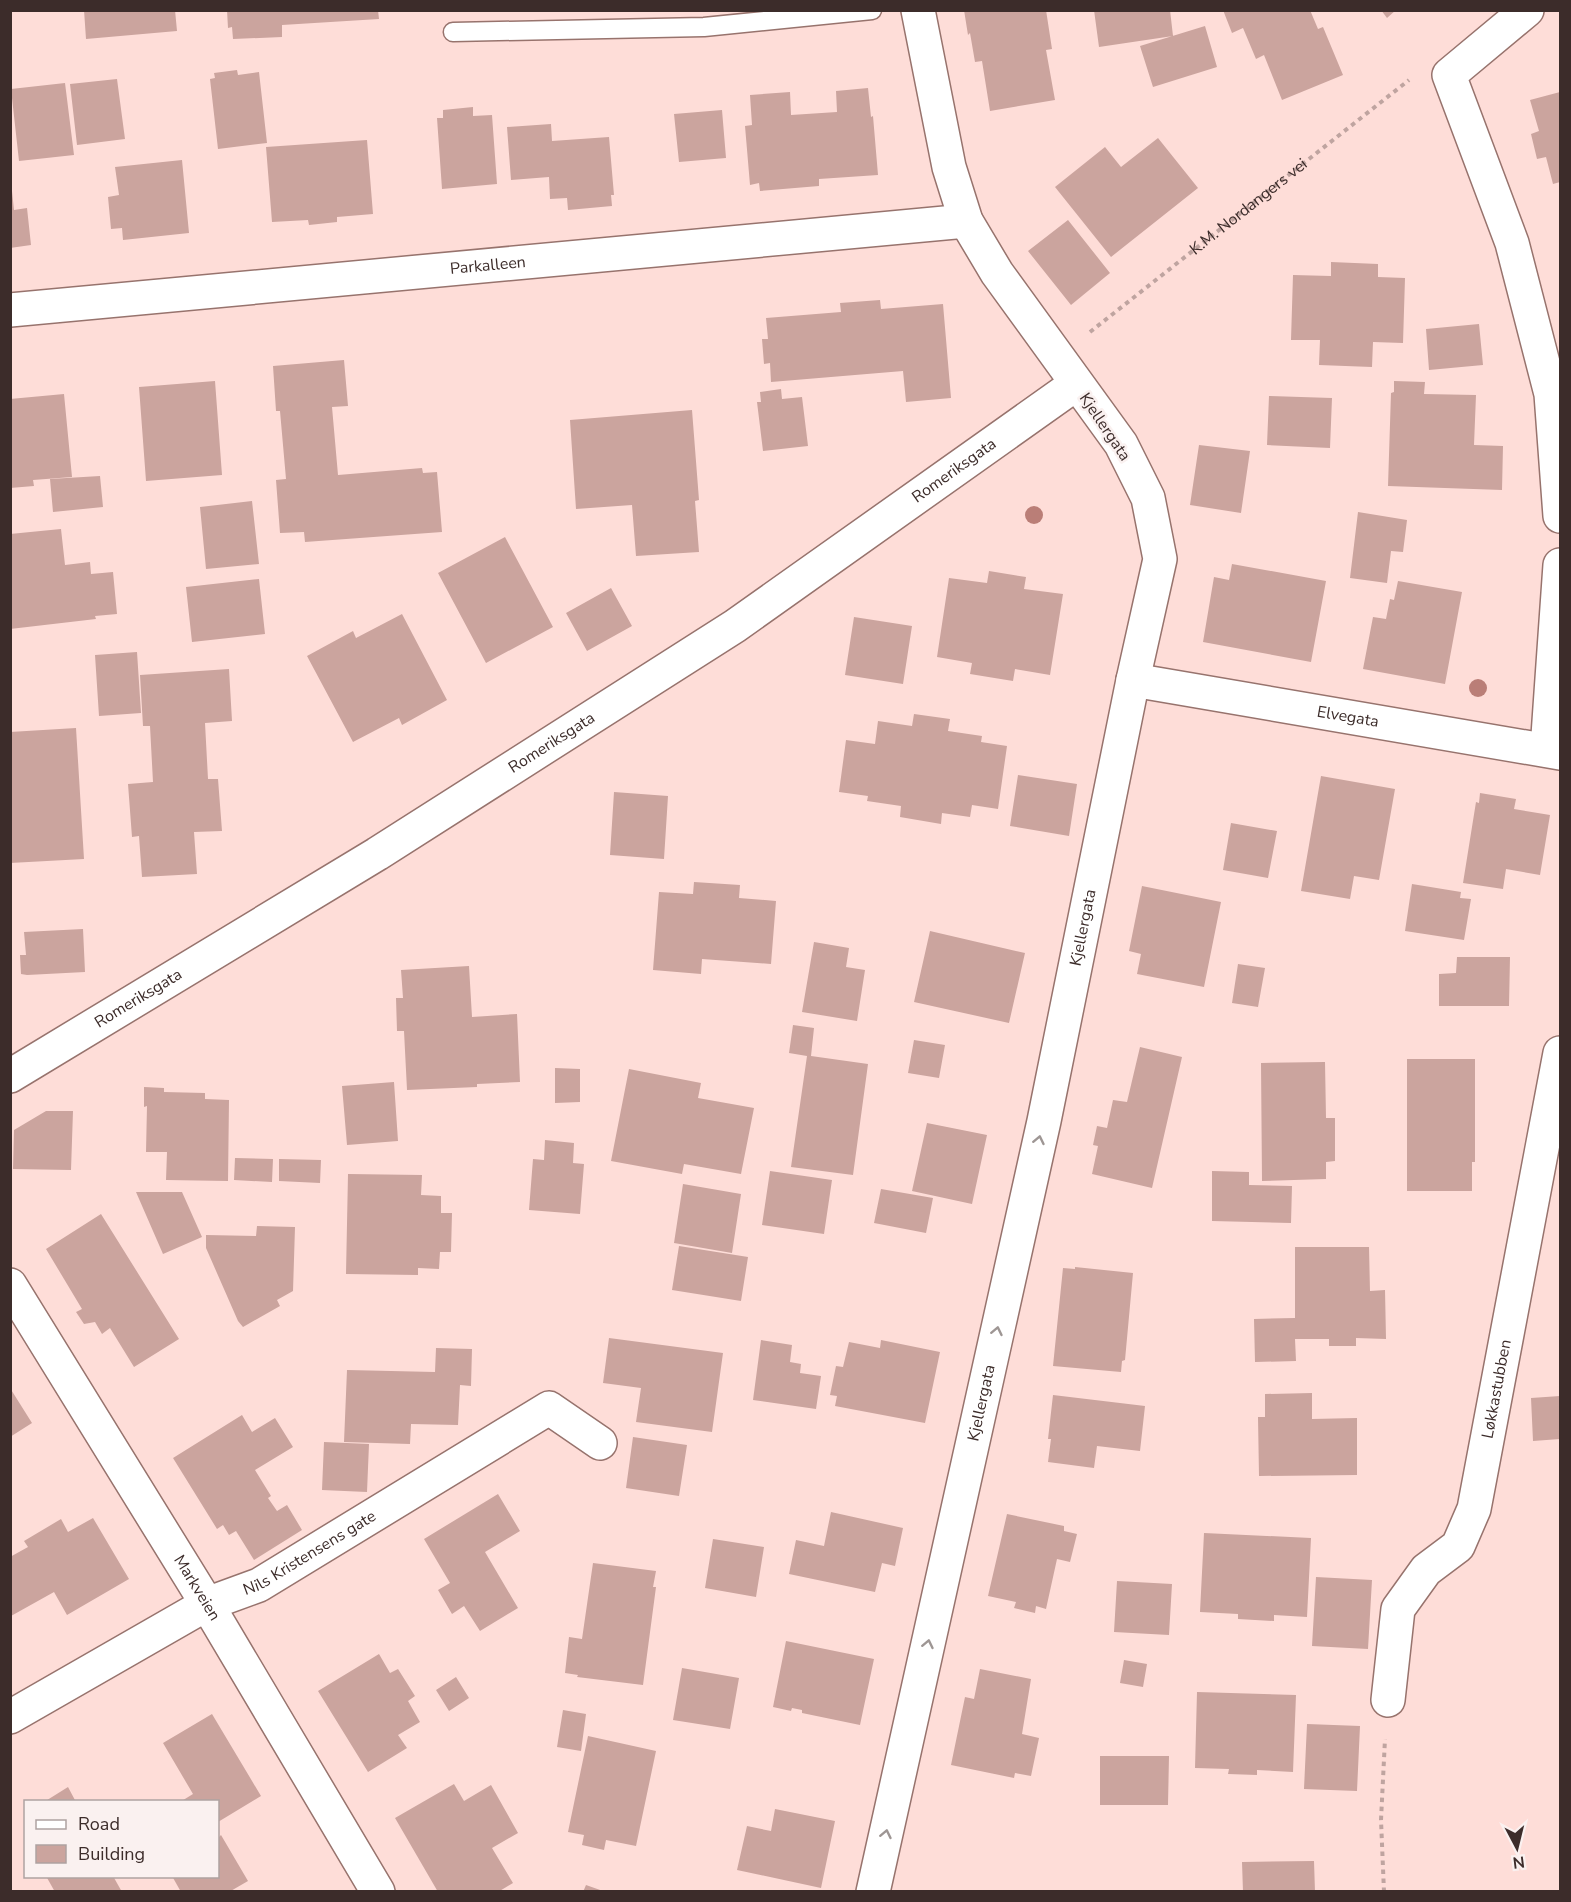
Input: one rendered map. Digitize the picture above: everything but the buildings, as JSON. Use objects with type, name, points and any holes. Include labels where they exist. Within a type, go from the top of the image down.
[{"type":"street","name":"Kjellergata","points":[[873,1892],[1044,1121],[1133,680],[1160,559],[1148,498],[1120,444],[997,273],[966,221],[949,167],[918,10]]},
{"type":"street","points":[[1527,10],[1449,75],[1512,243],[1551,394],[1560,516]]},
{"type":"street","name":"Parkalleen","points":[[10,310],[966,221]]},
{"type":"street","name":"Romeriksgata","points":[[10,1076],[377,854],[735,626],[1076,384]]},
{"type":"street","points":[[1554,751],[1560,565]]},
{"type":"street","name":"Elvegata","points":[[1133,680],[1554,751]]},
{"type":"street","name":"Løkkastubben","points":[[1388,1700],[1398,1609],[1426,1570],[1458,1546],[1474,1509],[1560,1053]]},
{"type":"street","name":"Markveien","points":[[10,1285],[207,1604],[378,1892]]},
{"type":"street","name":"Nils Kristensens gate","points":[[10,1717],[207,1604],[258,1585],[549,1408],[600,1443]]},
{"type":"lane","points":[[453,32],[704,27],[872,10]]},
{"type":"path","name":"K.M. Nordangers vei","points":[[1057,356],[1095,329],[1409,80],[1449,75]]},
{"type":"path","points":[[1384,1892],[1381,1820],[1388,1700]]}]
